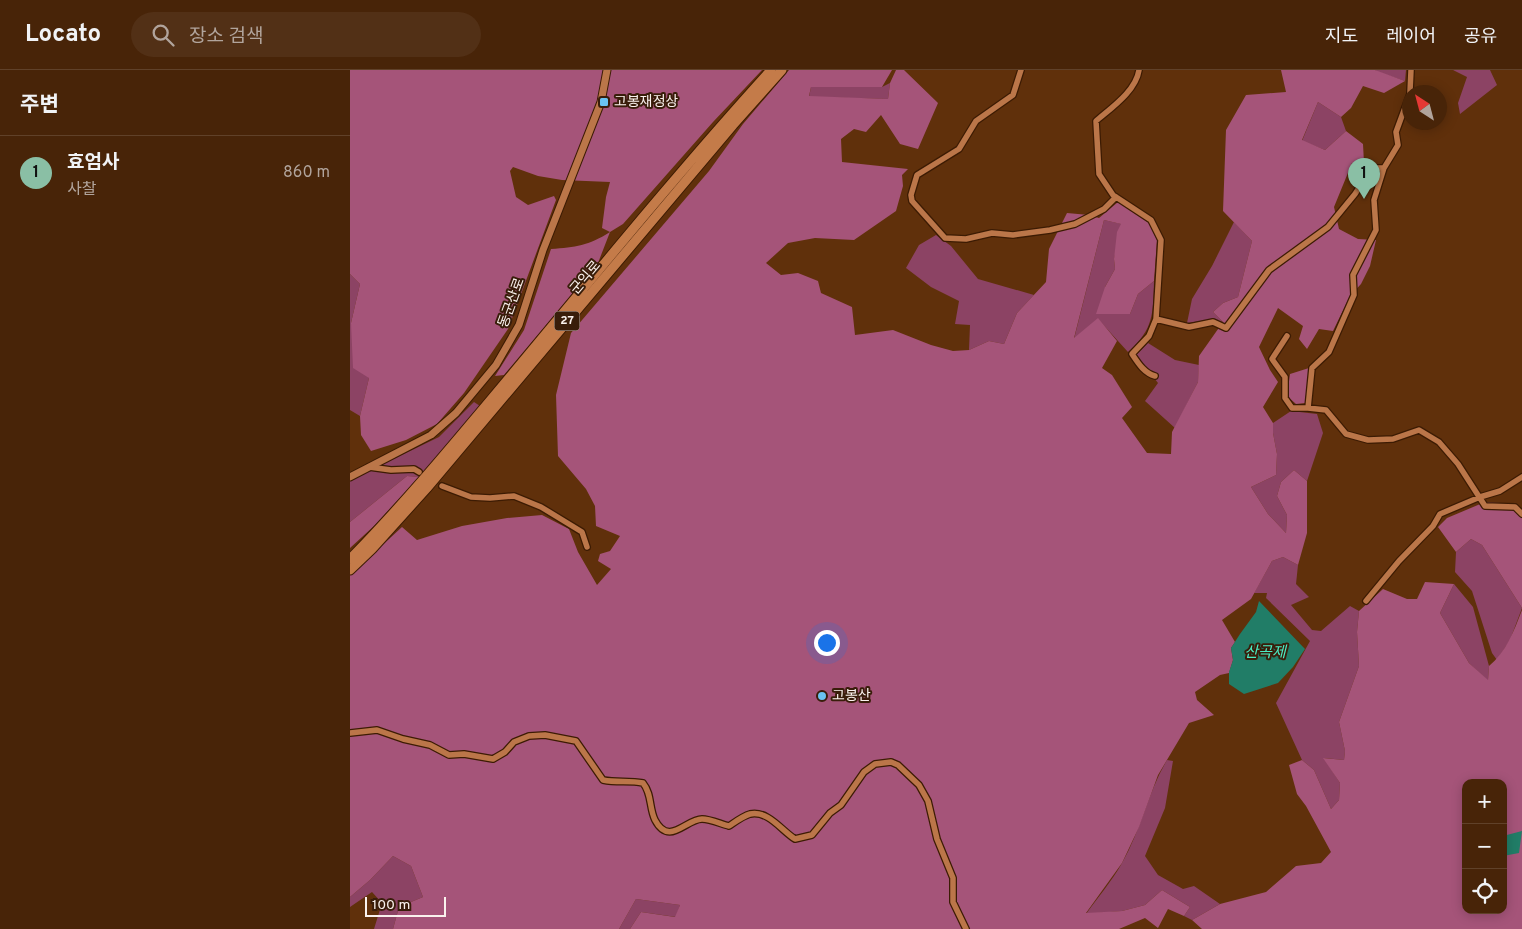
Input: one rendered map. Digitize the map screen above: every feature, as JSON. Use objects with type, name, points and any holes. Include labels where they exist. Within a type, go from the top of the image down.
[{"type":"highway","name":"군익로","points":[[350,558],[398,508],[474,420],[715,131],[771,70]]},
{"type":"highway","name":"군익로","points":[[350,570],[372,549],[427,488],[714,147],[782,70]]},
{"type":"street","name":"동군산로","points":[[350,477],[431,435],[456,413],[496,365],[519,325],[543,250],[601,102],[607,70]]},
{"type":"street","points":[[1021,70],[1012,95],[976,121],[959,149],[917,175],[910,194],[912,201],[944,238],[966,239],[992,233],[1012,235],[1050,230],[1075,224],[1104,209],[1116,196]]},
{"type":"street","points":[[1138,70],[1138,75],[1131,87],[1096,121],[1100,174],[1116,196],[1151,220],[1161,240],[1156,319],[1149,336],[1132,354],[1144,370],[1155,376]]},
{"type":"street","points":[[1410,85],[1411,70]]},
{"type":"street","points":[[1308,408],[1312,368],[1329,352],[1354,295],[1353,275],[1376,230],[1374,200],[1384,168],[1398,144],[1396,132],[1402,115]]},
{"type":"street","points":[[1156,319],[1188,327],[1213,322],[1226,328],[1269,270],[1328,227],[1355,194],[1372,168],[1384,168]]},
{"type":"street","points":[[1287,336],[1272,359],[1285,377],[1285,398],[1292,408],[1326,410],[1346,434],[1368,440],[1393,439],[1419,430],[1439,442],[1458,464],[1485,506],[1515,507],[1522,514]]},
{"type":"street","points":[[367,467],[391,470],[414,469],[419,472]]},
{"type":"street","points":[[1366,601],[1399,560],[1433,526],[1440,514],[1480,497],[1500,491],[1522,477]]},
{"type":"street","points":[[442,486],[471,496],[490,498],[514,496],[541,507],[582,532],[587,547]]},
{"type":"street","points":[[350,733],[376,730],[430,745],[449,755],[464,754],[493,758],[505,752],[514,742],[529,736],[544,735],[565,738],[576,741],[604,780],[611,782],[632,780],[643,783],[649,794],[654,820],[662,829],[678,831],[696,820],[702,819],[729,826],[750,814],[757,814],[770,819],[795,839],[812,835],[830,813],[841,805],[864,772],[875,764],[891,762],[898,765],[919,785],[928,801],[938,839],[953,878],[953,902],[966,929]]},
{"type":"shaded area","points":[[350,70],[762,70],[713,122],[623,224],[610,232],[602,228],[610,182],[562,180],[538,176],[513,167],[510,171],[516,197],[528,205],[554,196],[556,200],[508,329],[464,393],[437,424],[406,440],[371,451],[361,435],[360,416],[369,378],[353,368],[351,323],[360,284],[350,274]]},
{"type":"shaded area","points":[[789,70],[892,70],[882,87],[811,87],[809,96],[888,99],[890,83],[896,70],[904,70],[938,103],[918,149],[900,144],[881,115],[866,132],[854,129],[841,139],[842,162],[908,169],[902,175],[903,186],[896,211],[854,240],[815,238],[788,243],[766,263],[781,275],[798,273],[818,281],[821,293],[852,307],[855,335],[893,330],[931,345],[953,351],[969,350],[989,341],[1004,344],[1017,313],[1046,282],[1049,249],[1067,213],[1099,218],[1118,202],[1149,223],[1157,240],[1154,281],[1138,294],[1130,314],[1096,314],[1105,287],[1115,269],[1114,259],[1117,232],[1121,224],[1104,220],[1074,338],[1098,318],[1117,341],[1102,368],[1112,375],[1132,407],[1122,418],[1147,453],[1171,454],[1172,432],[1198,382],[1199,356],[1223,322],[1213,312],[1223,303],[1238,297],[1252,241],[1223,211],[1226,130],[1246,95],[1286,92],[1281,70],[1375,70],[1405,81],[1384,93],[1363,86],[1351,108],[1341,117],[1318,102],[1302,140],[1325,150],[1346,131],[1363,144],[1364,163],[1352,163],[1334,207],[1339,229],[1358,239],[1376,240],[1370,266],[1361,284],[1350,296],[1333,331],[1319,329],[1307,349],[1299,339],[1303,326],[1278,308],[1259,347],[1278,382],[1263,407],[1273,423],[1277,454],[1276,475],[1251,487],[1268,514],[1286,533],[1287,515],[1277,496],[1281,482],[1294,470],[1307,481],[1307,533],[1298,565],[1283,557],[1272,561],[1251,599],[1222,620],[1235,642],[1231,648],[1233,660],[1229,673],[1220,675],[1195,692],[1197,700],[1214,715],[1189,723],[1158,775],[1139,827],[1122,863],[1086,913],[1122,911],[1145,905],[1162,890],[1190,907],[1184,916],[1168,909],[1158,928],[1145,918],[1119,929],[630,929],[641,912],[675,917],[680,905],[636,899],[619,929],[393,929],[399,907],[423,897],[411,866],[393,856],[350,897],[350,575],[402,527],[417,540],[462,526],[507,518],[542,515],[569,529],[578,552],[597,585],[611,569],[598,561],[600,554],[610,551],[620,536],[596,526],[595,506],[586,489],[558,456],[556,395],[571,333],[709,171],[743,124]]},
{"type":"shaded area","points":[[1375,70],[1406,70],[1405,81],[1378,72]]},
{"type":"shaded area","points":[[1453,70],[1490,70],[1497,85],[1460,114],[1458,103],[1467,77]]},
{"type":"shaded area","points":[[890,83],[888,99],[809,97],[811,87],[882,87]]},
{"type":"shaded area","points":[[1318,102],[1341,117],[1346,131],[1325,150],[1302,141]]},
{"type":"shaded area","points":[[1104,220],[1122,224],[1114,259],[1115,269],[1105,287],[1130,314],[1138,294],[1154,281],[1150,320],[1143,336],[1128,352],[1098,319],[1074,339]]},
{"type":"shaded area","points":[[1234,222],[1252,241],[1238,297],[1223,303],[1213,312],[1223,322],[1208,320],[1187,323],[1192,299],[1212,266]]},
{"type":"shaded area","points":[[610,232],[598,263],[504,375],[495,376],[524,330],[551,249],[582,245]]},
{"type":"shaded area","points":[[936,235],[951,246],[978,279],[1034,295],[1017,313],[1004,344],[989,341],[969,350],[970,325],[955,324],[959,301],[931,287],[906,268],[919,245]]},
{"type":"shaded area","points":[[350,274],[360,284],[351,323],[369,378],[360,416],[350,410]]},
{"type":"shaded area","points":[[1148,343],[1175,360],[1199,365],[1198,382],[1175,428],[1145,401],[1158,383],[1136,355]]},
{"type":"shaded area","points":[[1309,368],[1305,403],[1296,404],[1287,396],[1290,374]]},
{"type":"shaded area","points":[[474,402],[480,406],[419,477],[407,476],[350,522],[350,480],[439,437]]},
{"type":"shaded area","points":[[1291,411],[1317,414],[1323,433],[1307,481],[1294,470],[1281,482],[1277,496],[1287,515],[1286,533],[1268,514],[1251,487],[1276,475],[1277,454],[1273,423]]},
{"type":"shaded area","points":[[407,476],[419,477],[374,526],[350,548],[350,522]]},
{"type":"shaded area","points":[[1485,502],[1516,504],[1522,511],[1522,608],[1482,545],[1471,539],[1456,552],[1438,527],[1447,518]]},
{"type":"shaded area","points":[[1471,539],[1482,545],[1522,608],[1510,640],[1497,660],[1492,653],[1472,591],[1455,572],[1456,552]]},
{"type":"shaded area","points":[[1283,557],[1298,565],[1296,584],[1309,597],[1291,605],[1312,630],[1321,631],[1350,606],[1359,611],[1357,632],[1359,666],[1339,722],[1345,751],[1344,760],[1324,758],[1340,783],[1339,800],[1331,809],[1314,770],[1302,760],[1276,703],[1310,641],[1266,598],[1267,593],[1254,593],[1272,561]]},
{"type":"shaded area","points":[[1425,582],[1454,584],[1440,613],[1469,663],[1488,680],[1489,666],[1505,648],[1522,610],[1522,929],[1202,929],[1192,920],[1220,904],[1266,892],[1296,866],[1321,863],[1331,852],[1306,806],[1297,794],[1289,765],[1302,760],[1314,770],[1331,809],[1339,800],[1340,783],[1323,758],[1344,760],[1345,751],[1339,722],[1359,666],[1357,632],[1359,611],[1383,589],[1407,599],[1417,599]]},
{"type":"shaded area","points":[[1454,584],[1473,607],[1489,666],[1488,681],[1469,663],[1440,613]]},
{"type":"shaded area","points":[[1167,760],[1173,761],[1165,808],[1145,856],[1158,875],[1183,889],[1194,886],[1220,904],[1192,920],[1184,916],[1190,907],[1162,890],[1145,905],[1122,911],[1086,914],[1109,883],[1129,850],[1160,772]]},
{"type":"shaded area","points":[[393,856],[411,866],[423,897],[399,907],[393,929],[374,929],[382,903],[372,892],[350,907],[350,897]]},
{"type":"shaded area","points":[[636,899],[680,905],[676,917],[641,912],[630,929],[619,929]]},
{"type":"water","name":"산곡제","points":[[1259,601],[1305,649],[1293,667],[1278,683],[1244,694],[1229,684],[1229,672],[1233,660],[1231,648],[1256,612]]},
{"type":"water","points":[[1522,831],[1519,853],[1507,855],[1507,835]]},
{"type":"place","name":"고봉재정상","points":[[604,102]]},
{"type":"place","name":"효엄사","points":[[1364,199]]},
{"type":"place","name":"고봉산","points":[[822,696]]}]
